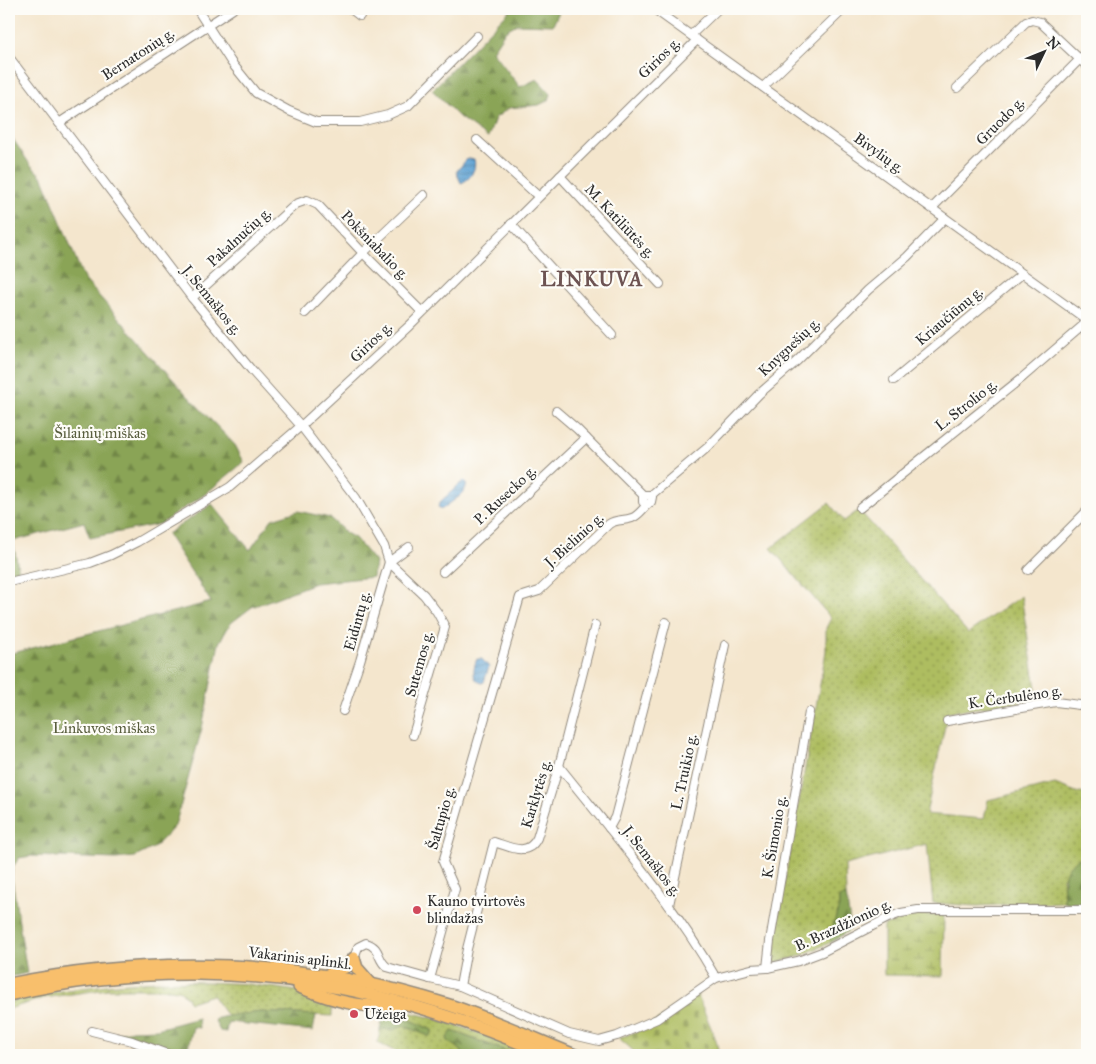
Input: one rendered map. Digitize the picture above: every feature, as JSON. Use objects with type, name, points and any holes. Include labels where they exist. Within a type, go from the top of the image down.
[{"type":"highway","points":[[326,975],[346,967],[354,958]]},
{"type":"highway","points":[[354,958],[357,968],[372,984]]},
{"type":"highway","name":"Vakarinis aplinkl.","points":[[9,984],[99,969],[164,964],[242,966],[326,975],[372,984],[428,999],[473,1014],[575,1055]]},
{"type":"highway","name":"Vakarinis aplinkl.","points":[[9,995],[65,984],[144,976],[213,975],[281,980],[331,999],[375,1007],[408,1004],[475,1026],[548,1055]]},
{"type":"street","points":[[196,9],[231,62],[256,92],[289,111],[316,122],[360,122],[388,115],[408,106],[477,36]]},
{"type":"street","name":"Bernatonių g.","points":[[59,123],[233,9]]},
{"type":"street","points":[[351,9],[360,16]]},
{"type":"street","name":"Bivylių g.","points":[[654,9],[1087,321]]},
{"type":"street","name":"Girios g.","points":[[9,582],[90,563],[137,542],[230,487],[301,426],[422,312],[560,176],[694,38],[718,9]]},
{"type":"street","points":[[763,87],[844,9]]},
{"type":"street","points":[[957,88],[1026,22],[1032,20],[1040,22],[1087,66]]},
{"type":"street","name":"Gruodo g.","points":[[932,208],[1087,52]]},
{"type":"street","name":"J. Semaškos g.","points":[[9,57],[192,298],[253,372],[301,426],[356,498],[384,546],[389,562]]},
{"type":"street","points":[[477,140],[538,196]]},
{"type":"street","name":"M. Katiliūtės g.","points":[[560,176],[660,284]]},
{"type":"street","points":[[305,313],[363,253],[424,195]]},
{"type":"street","name":"Pakalnučių g.","points":[[192,298],[296,204],[307,200]]},
{"type":"street","name":"Pokšniabalio g.","points":[[307,200],[318,205],[422,312]]},
{"type":"street","name":"Knygnešių g.","points":[[646,504],[651,502],[652,499],[647,496],[708,447],[759,394],[797,360],[866,292],[907,257],[945,218]]},
{"type":"street","points":[[511,224],[612,335]]},
{"type":"street","name":"Kriaučiūnų g.","points":[[894,380],[1022,274]]},
{"type":"street","name":"L. Strolio g.","points":[[860,508],[1023,377],[1087,321]]},
{"type":"street","points":[[556,411],[647,496]]},
{"type":"street","name":"P. Rusecko g.","points":[[443,572],[586,438]]},
{"type":"street","name":"J. Bielinio g.","points":[[520,597],[539,591],[609,524],[614,521],[634,517],[646,504]]},
{"type":"street","points":[[1028,570],[1087,511]]},
{"type":"street","points":[[389,562],[409,547]]},
{"type":"street","name":"Eidintų g.","points":[[343,711],[389,562]]},
{"type":"street","name":"Sutemos g.","points":[[389,562],[424,595],[437,612],[445,627],[413,734]]},
{"type":"street","name":"Šaltupio g.","points":[[430,979],[455,889],[443,862],[520,597]]},
{"type":"street","points":[[609,828],[614,817],[666,622]]},
{"type":"street","name":"Karklytės g.","points":[[460,986],[467,949],[494,842],[520,850],[534,845],[560,766],[595,625]]},
{"type":"street","name":"L. Truikio g.","points":[[669,904],[725,645]]},
{"type":"street","name":"K. Čerbulėno g.","points":[[947,721],[1056,702],[1087,706]]},
{"type":"street","name":"K. Šimonio g.","points":[[767,968],[809,712]]},
{"type":"street","name":"J. Semaškos g.","points":[[560,766],[669,904],[700,950],[716,978]]},
{"type":"street","name":"B. Brazdžionio g.","points":[[430,979],[460,986],[569,1034],[599,1041],[617,1036],[657,1019],[716,978],[751,969],[793,963],[888,918],[908,911],[1087,910]]},
{"type":"street","points":[[354,958],[358,947],[362,944],[372,945],[379,952],[383,964],[387,967],[430,979]]},
{"type":"street","points":[[92,1031],[132,1041],[170,1055]]},
{"type":"green space","points":[[511,9],[557,9],[559,12],[553,25],[517,24],[506,30],[492,51],[520,87],[537,79],[551,94],[549,100],[539,105],[509,108],[495,118],[488,138],[459,117],[432,90]]},
{"type":"green space","name":"Šilainių miškas","points":[[9,133],[29,163],[43,178],[84,279],[186,394],[235,445],[244,462],[204,495],[160,524],[90,538],[84,522],[13,541],[19,573],[9,575]]},
{"type":"green space","points":[[829,503],[844,521],[859,510],[968,633],[1021,596],[1038,700],[948,712],[926,814],[984,819],[988,800],[1055,784],[1087,794],[1087,858],[1083,857],[1063,877],[1064,902],[977,906],[933,903],[927,844],[845,865],[846,895],[839,899],[839,907],[829,939],[832,942],[797,957],[774,963],[771,957],[826,651],[826,628],[831,618],[771,548]]},
{"type":"green space","name":"Linkuvos miškas","points":[[212,504],[250,550],[272,519],[298,511],[330,518],[346,533],[355,538],[375,562],[373,577],[315,583],[252,607],[231,623],[219,643],[202,728],[175,826],[155,847],[135,857],[116,859],[31,856],[19,858],[13,867],[12,878],[27,973],[9,977],[9,654],[211,602],[167,534]]},
{"type":"green space","points":[[1083,857],[1087,858],[1087,904],[1064,902],[1064,881],[1067,870],[1070,865]]},
{"type":"green space","points":[[846,895],[851,929],[832,942],[829,939],[839,907],[839,898]]},
{"type":"green space","points":[[944,914],[943,976],[884,975],[884,926],[906,917]]},
{"type":"green space","points":[[158,981],[247,984],[304,992],[317,997],[332,1008],[332,1016],[261,1012],[227,1016],[212,995],[190,1002],[181,991],[171,989],[108,989],[44,998],[12,1008],[9,1011],[9,1002],[64,990]]},
{"type":"green space","points":[[697,994],[716,1040],[719,1055],[638,1055],[619,1038],[651,1024]]},
{"type":"green space","points":[[389,1008],[463,1027],[533,1055],[518,1055],[452,1031],[448,1041],[459,1048],[464,1055],[403,1055],[378,1043],[380,1030],[404,1026],[429,1036],[432,1030],[398,1014],[383,1017],[385,1010]]},
{"type":"green space","points":[[261,1012],[316,1015],[313,1031],[228,1022],[226,1032],[220,1031],[214,1019]]},
{"type":"green space","points":[[398,1014],[432,1030],[431,1035],[429,1036],[404,1026],[390,1031],[386,1029],[380,1030],[383,1017]]},
{"type":"green space","points":[[198,1018],[199,1028],[193,1027],[186,1055],[175,1055],[160,1047],[119,1033],[132,1030],[157,1029]]},
{"type":"green space","points":[[452,1031],[518,1055],[464,1055],[459,1048],[448,1041],[447,1038]]},
{"type":"water","points":[[467,159],[474,159],[474,170],[470,177],[461,183],[456,172]]},
{"type":"water","points":[[463,481],[467,484],[464,492],[442,509],[438,507],[440,502]]},
{"type":"water","points":[[477,659],[482,659],[489,667],[482,683],[475,676],[474,670]]},
{"type":"place","name":"Kauno tvirtovės blindažas","points":[[417,910]]},
{"type":"place","name":"Užeiga","points":[[354,1014]]},
{"type":"district","name":"LINKUVA","points":[[592,279]]}]
